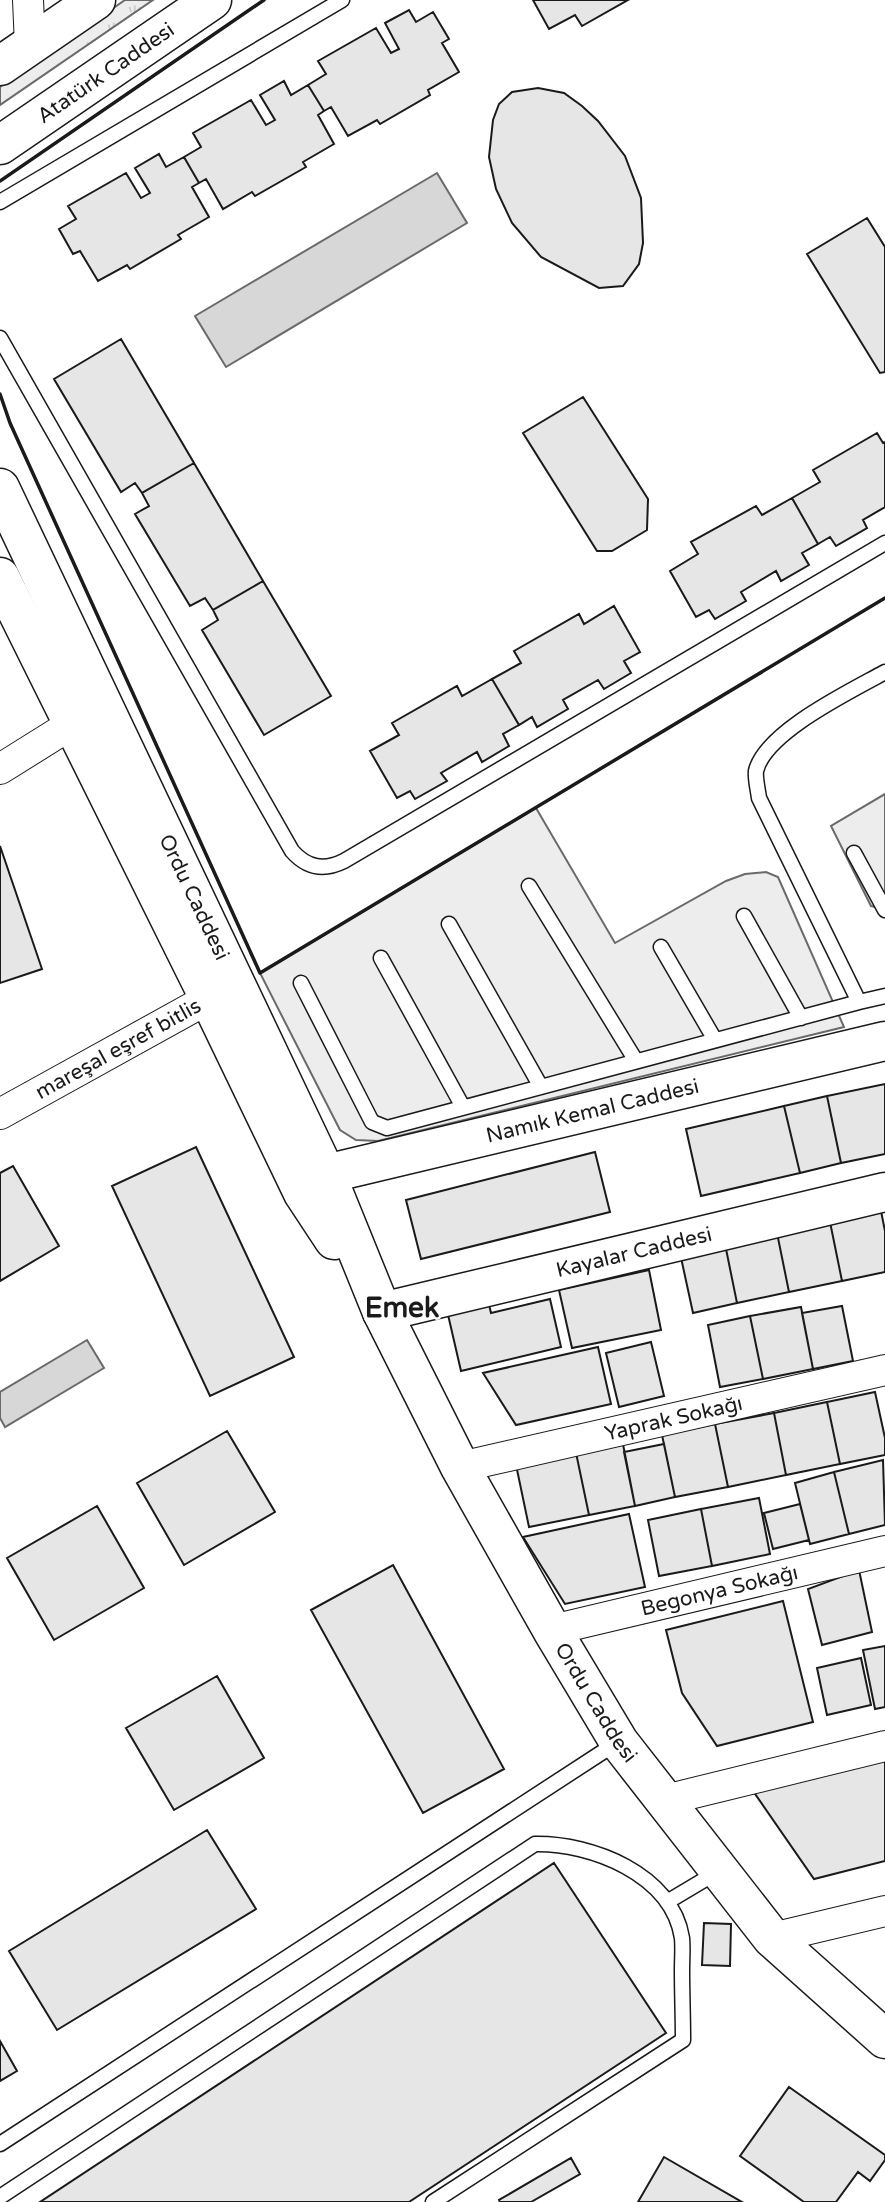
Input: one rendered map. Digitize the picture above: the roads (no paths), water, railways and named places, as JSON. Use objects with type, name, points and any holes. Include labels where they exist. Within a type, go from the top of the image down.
[{"type":"main road","points":[[15,56],[96,0]]},
{"type":"main road","name":"Atatürk Caddesi","points":[[0,145],[212,0]]},
{"type":"main road","name":"Ordu Caddesi","points":[[0,488],[223,991],[314,1184],[460,1467],[552,1630],[619,1742],[772,1938],[885,2039]]},
{"type":"main road","name":"Ordu Caddesi","points":[[0,577],[72,724],[223,991]]},
{"type":"main road","name":"Namık Kemal Caddesi","points":[[314,1184],[885,1041]]},
{"type":"main road","name":"Kayalar Caddesi","points":[[382,1312],[885,1192]]},
{"type":"street","points":[[15,56],[28,0]]},
{"type":"street","points":[[0,769],[72,724]]},
{"type":"street","name":"mareşal eşref bitlis","points":[[0,1114],[223,991]]},
{"type":"street","name":"Yaprak Sokağı","points":[[460,1467],[885,1370]]},
{"type":"street","name":"Begonya Sokağı","points":[[552,1630],[885,1551]]},
{"type":"street","points":[[665,1800],[885,1746]]},
{"type":"street","points":[[772,1938],[885,1911]]},
{"type":"lane","points":[[0,202],[342,0]]},
{"type":"lane","points":[[2,347],[292,851],[298,858],[316,867],[344,861],[885,543]]},
{"type":"lane","points":[[859,1002],[759,798],[756,771],[772,743],[794,725],[885,672]]},
{"type":"lane","points":[[854,853],[885,910]]},
{"type":"lane","points":[[528,886],[636,1061]]},
{"type":"lane","points":[[744,916],[801,1018]]},
{"type":"lane","points":[[449,924],[541,1087]]},
{"type":"lane","points":[[661,947],[715,1040]]},
{"type":"lane","points":[[381,958],[463,1107]]},
{"type":"lane","points":[[301,983],[372,1122],[387,1128],[885,996]]},
{"type":"lane","points":[[0,2144],[619,1742]]},
{"type":"lane","points":[[0,2197],[535,1844],[572,1846],[609,1858],[655,1888],[676,1919],[682,1938],[683,2040],[433,2202]]},
{"type":"lane","points":[[667,1902],[720,1870]]},
{"type":"district","name":"Emek","points":[[402,1308]]}]
